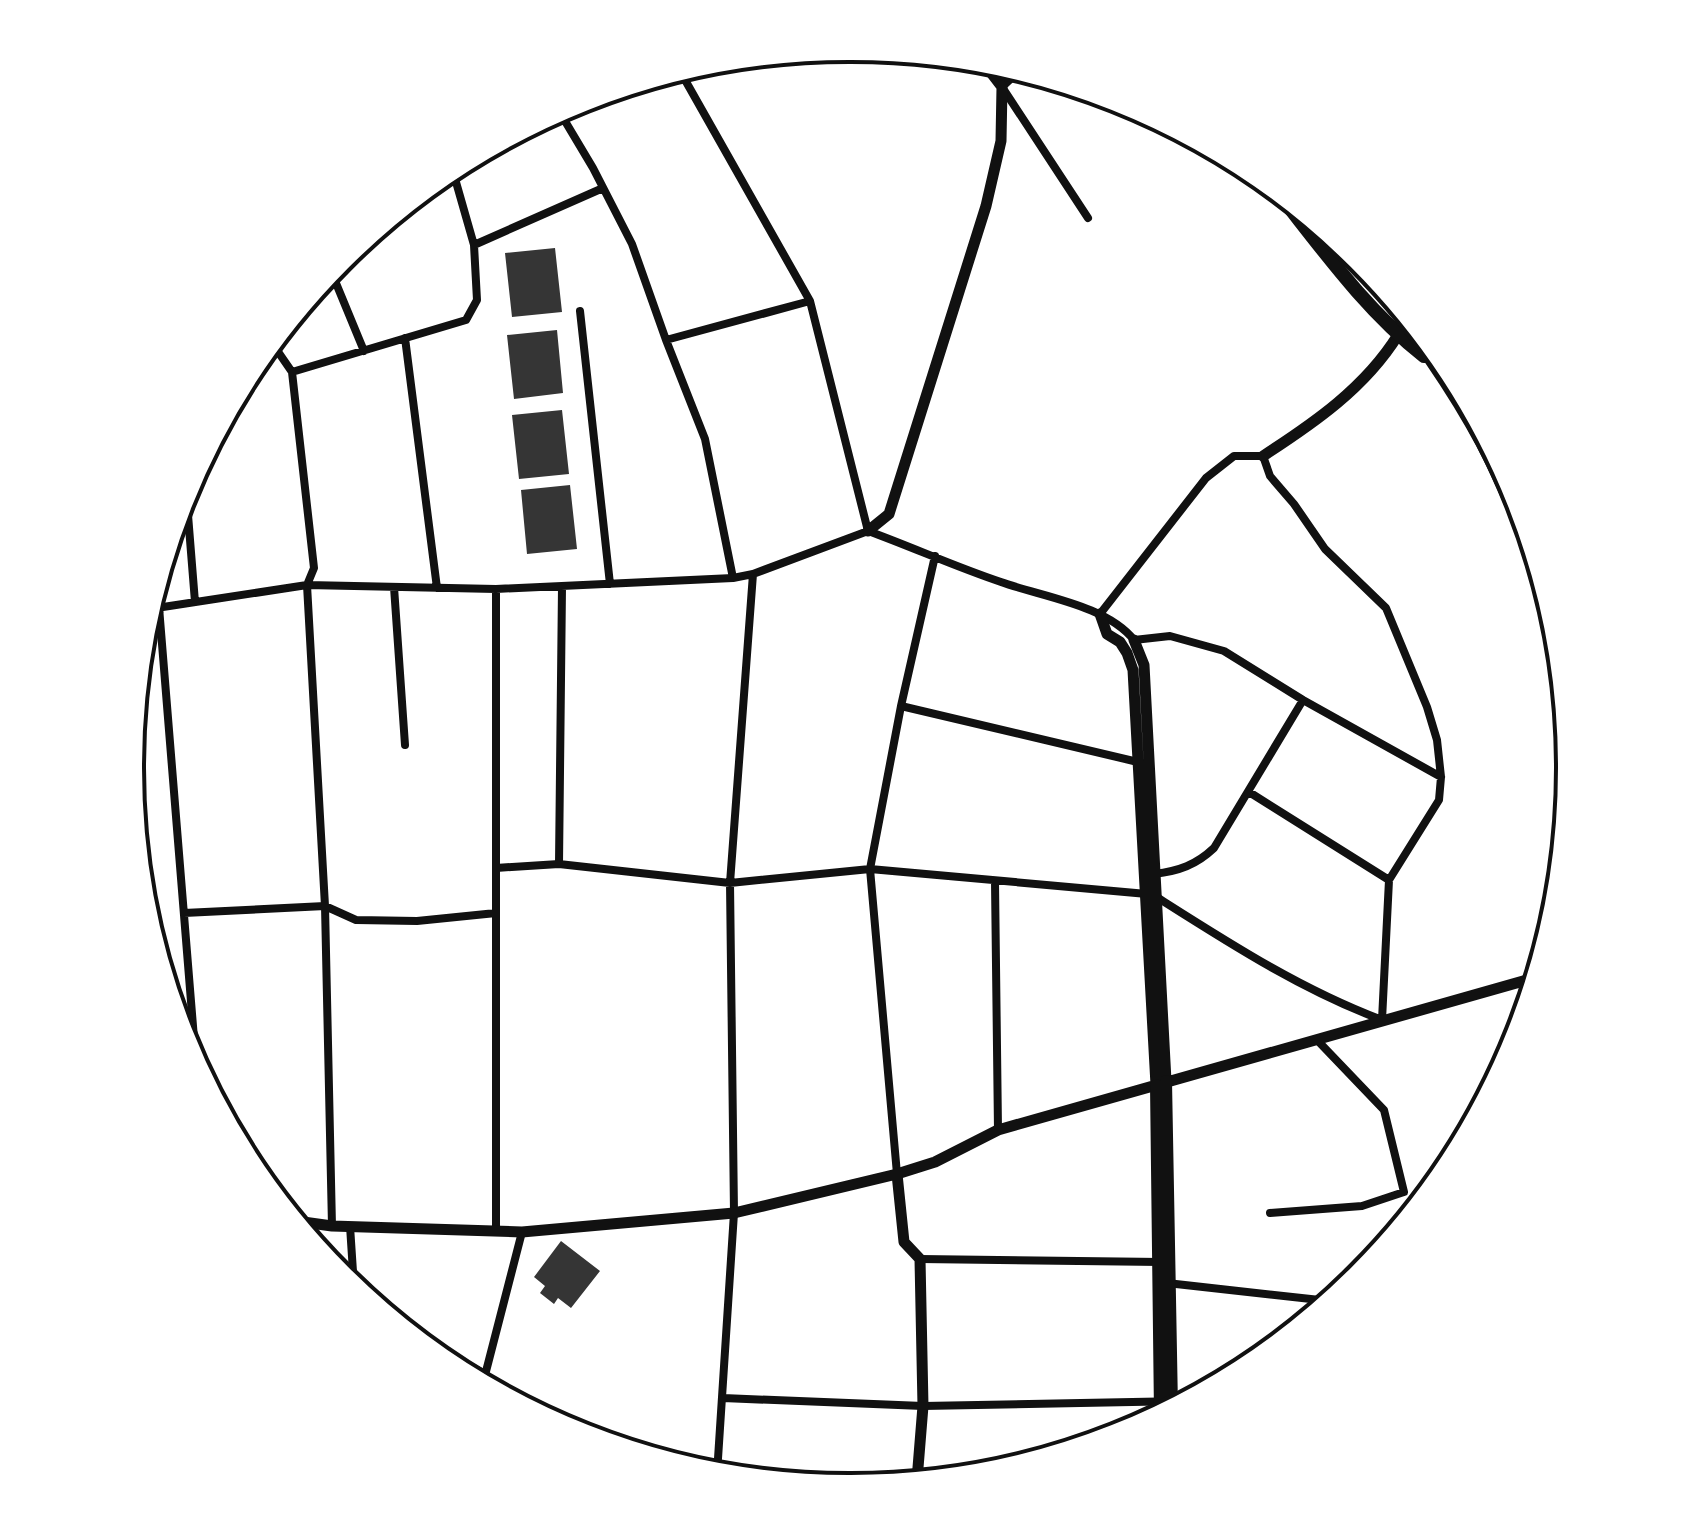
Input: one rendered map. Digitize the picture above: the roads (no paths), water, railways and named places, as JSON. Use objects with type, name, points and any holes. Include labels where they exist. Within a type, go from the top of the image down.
[{"type":"highway","points":[[1308,231],[1360,298],[1423,356]]},
{"type":"main road","points":[[1161,1083],[1164,1282],[1170,1396]]},
{"type":"street","points":[[995,77],[1088,218]]},
{"type":"street","points":[[164,607],[307,585],[496,589],[733,578],[753,574],[868,531],[889,514],[986,206],[1001,141],[1002,87],[1009,81]]},
{"type":"street","points":[[686,82],[810,301],[868,531]]},
{"type":"street","points":[[566,123],[632,244],[705,439],[733,578]]},
{"type":"street","points":[[292,372],[466,320],[477,300],[474,245],[456,182]]},
{"type":"street","points":[[474,245],[603,188]]},
{"type":"street","points":[[337,284],[364,351]]},
{"type":"street","points":[[666,340],[810,301]]},
{"type":"street","points":[[580,311],[610,584]]},
{"type":"street","points":[[1100,614],[1206,478],[1234,456],[1263,456],[1319,420],[1382,361],[1398,335]]},
{"type":"street","points":[[405,338],[437,588]]},
{"type":"street","points":[[279,353],[292,372],[314,568],[307,585],[325,906],[332,1226]]},
{"type":"street","points":[[1263,456],[1270,476],[1325,549],[1386,608],[1427,707],[1437,740],[1441,777],[1439,800],[1389,880],[1382,1020]]},
{"type":"street","points":[[189,523],[195,602]]},
{"type":"street","points":[[868,531],[998,582],[1100,614],[1125,628],[1134,640],[1144,665],[1144,764],[1161,1083]]},
{"type":"street","points":[[918,1469],[923,1406],[920,1259],[904,1242],[870,869],[901,706],[935,556]]},
{"type":"street","points":[[718,1460],[734,1213],[730,883],[753,574]]},
{"type":"street","points":[[394,587],[405,745]]},
{"type":"street","points":[[559,864],[562,587]]},
{"type":"street","points":[[496,589],[496,1232]]},
{"type":"street","points":[[1100,614],[1107,634],[1120,642],[1133,670],[1154,874],[1151,895]]},
{"type":"street","points":[[1134,640],[1170,636],[1224,651],[1303,700],[1441,777]]},
{"type":"street","points":[[157,637],[193,1023]]},
{"type":"street","points":[[1154,874],[1177,871],[1201,860],[1214,848],[1303,700]]},
{"type":"street","points":[[901,706],[1144,764]]},
{"type":"street","points":[[1249,792],[1389,880]]},
{"type":"street","points":[[496,868],[559,864],[730,883],[870,869],[1151,895],[1265,966],[1334,1001],[1382,1020]]},
{"type":"street","points":[[995,882],[998,1130]]},
{"type":"street","points":[[184,913],[325,906],[356,920],[417,921],[496,913]]},
{"type":"street","points":[[312,1223],[522,1232],[734,1213],[897,1174],[935,1162],[998,1130],[1522,981]]},
{"type":"street","points":[[1270,1213],[1362,1206],[1404,1192],[1384,1110],[1317,1040]]},
{"type":"street","points":[[350,1226],[353,1268]]},
{"type":"street","points":[[486,1371],[522,1232]]},
{"type":"street","points":[[920,1259],[1164,1262]]},
{"type":"street","points":[[1164,1282],[1313,1299]]},
{"type":"street","points":[[723,1398],[923,1406],[1153,1404]]}]
